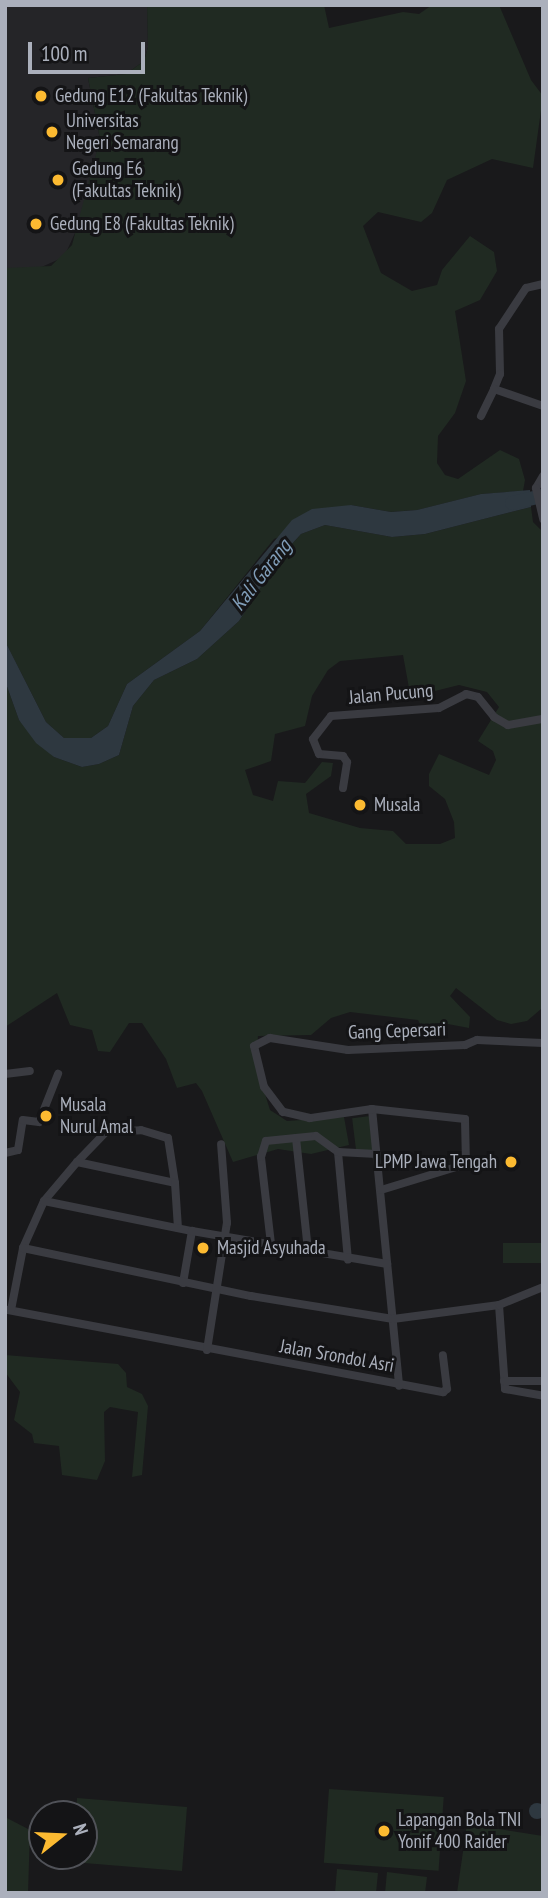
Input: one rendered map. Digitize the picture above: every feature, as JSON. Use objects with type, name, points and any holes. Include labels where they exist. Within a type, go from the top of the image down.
[{"type":"street","points":[[481,416],[500,374],[499,329],[526,288],[543,284]]},
{"type":"street","points":[[494,389],[543,406]]},
{"type":"street","points":[[541,515],[536,488],[543,476]]},
{"type":"street","name":"Jalan Pucung","points":[[343,788],[347,762],[343,756],[319,754],[313,739],[331,716],[439,708],[466,694],[478,697],[494,717],[508,725],[543,719]]},
{"type":"street","name":"Gang Cepersari","points":[[372,1109],[310,1118],[281,1111],[264,1087],[254,1046],[270,1038],[348,1050],[465,1045],[477,1040],[543,1043]]},
{"type":"street","points":[[5,1074],[30,1071]]},
{"type":"street","points":[[5,1153],[18,1150],[23,1120],[39,1122],[58,1074]]},
{"type":"street","points":[[372,1109],[461,1115],[466,1122],[466,1164],[381,1190]]},
{"type":"street","name":"Jalan Srondol Asri","points":[[178,1228],[168,1138],[141,1130],[106,1132],[44,1201],[23,1248],[8,1310],[399,1386],[372,1109]]},
{"type":"street","points":[[271,1244],[262,1145],[271,1139],[316,1136],[338,1152],[377,1154]]},
{"type":"street","points":[[296,1138],[308,1250]]},
{"type":"street","points":[[207,1350],[226,1237],[221,1144]]},
{"type":"street","points":[[338,1152],[348,1261]]},
{"type":"street","points":[[77,1162],[175,1184]]},
{"type":"street","points":[[44,1201],[192,1231],[308,1250],[348,1261],[387,1264]]},
{"type":"street","points":[[183,1283],[192,1231]]},
{"type":"street","points":[[23,1248],[183,1283],[393,1319],[499,1305],[543,1287]]},
{"type":"street","points":[[499,1305],[506,1391],[543,1396]]},
{"type":"street","points":[[399,1386],[446,1391],[443,1355]]},
{"type":"street","points":[[504,1381],[543,1381]]},
{"type":"shaded area","name":"Universitas Negeri Semarang","points":[[5,5],[147,5],[148,47],[144,61],[126,74],[88,78],[100,139],[80,222],[64,257],[37,269],[5,268]]},
{"type":"shaded area","points":[[147,5],[324,5],[329,28],[403,12],[419,14],[432,5],[499,5],[531,80],[543,96],[533,168],[492,159],[447,180],[432,213],[421,222],[378,212],[363,226],[381,273],[412,291],[437,285],[442,270],[470,236],[494,252],[497,271],[480,300],[455,311],[466,381],[455,413],[438,436],[437,463],[445,475],[458,479],[500,450],[519,459],[525,480],[523,491],[481,494],[417,510],[391,512],[351,505],[274,539],[200,631],[127,684],[108,726],[91,738],[64,738],[46,722],[5,641],[5,268],[51,266],[72,245],[100,139],[88,78],[126,74],[144,61],[148,47]]},
{"type":"shaded area","points":[[531,507],[533,522],[543,532],[541,1009],[527,1021],[511,1024],[497,1020],[456,988],[450,996],[470,1017],[469,1028],[448,1024],[426,1036],[418,1020],[350,1012],[331,1018],[311,1035],[258,1036],[256,1065],[270,1110],[287,1121],[344,1117],[349,1145],[311,1154],[278,1149],[233,1162],[202,1091],[196,1083],[177,1088],[166,1059],[142,1023],[129,1023],[110,1052],[98,1051],[92,1030],[70,1025],[57,993],[5,1027],[5,681],[19,720],[54,757],[82,767],[99,764],[119,755],[133,706],[154,680],[197,659],[239,621],[281,556],[301,534],[325,525],[392,537],[425,534]],"holes":[[[403,655],[409,688],[427,693],[459,685],[487,692],[499,707],[478,741],[493,751],[496,760],[489,775],[439,754],[429,774],[429,786],[445,799],[454,822],[455,838],[440,844],[406,844],[393,831],[360,828],[309,813],[306,794],[331,776],[333,763],[322,762],[305,783],[278,781],[273,801],[253,795],[245,770],[271,761],[275,734],[305,726],[312,696],[328,670],[340,661]]]},
{"type":"shaded area","points":[[370,1116],[374,1151],[356,1153],[352,1118]]},
{"type":"shaded area","points":[[503,1243],[543,1243],[543,1263],[503,1263]]},
{"type":"shaded area","points":[[5,1355],[118,1364],[126,1373],[127,1387],[142,1394],[148,1406],[142,1475],[132,1477],[138,1412],[110,1407],[104,1412],[105,1461],[97,1480],[62,1475],[59,1446],[34,1443],[32,1434],[14,1420],[20,1392],[5,1372]]},
{"type":"shaded area","name":"Lapangan Bola TNI Yonif 400 Raider","points":[[329,1789],[444,1797],[439,1871],[324,1863]]},
{"type":"shaded area","points":[[77,1798],[187,1807],[182,1871],[98,1864],[98,1800]]},
{"type":"shaded area","points":[[5,1817],[28,1829],[29,1870],[28,1893],[5,1893]]},
{"type":"shaded area","points":[[467,1824],[543,1836],[543,1893],[457,1893]]},
{"type":"shaded area","points":[[337,1869],[378,1873],[376,1893],[335,1893]]},
{"type":"shaded area","points":[[387,1872],[427,1877],[425,1893],[385,1893]]},
{"type":"water","points":[[530,490],[531,507],[425,534],[392,537],[325,525],[301,534],[281,556],[239,621],[197,659],[154,680],[133,706],[119,755],[99,764],[82,767],[54,757],[36,743],[19,720],[5,681],[5,641],[46,722],[64,738],[91,738],[108,726],[127,684],[200,631],[292,520],[312,509],[351,505],[391,512],[417,510],[481,494]]},
{"type":"water","points":[[534,1803],[540,1803],[545,1811],[543,1817],[534,1819],[529,1814],[529,1808]]},
{"type":"waterway","name":"Kali Garang","points":[[512,503],[543,496]]},
{"type":"place","name":"Gedung E12 (Fakultas Teknik)","points":[[41,96]]},
{"type":"place","name":"Universitas Negeri Semarang","points":[[52,132]]},
{"type":"place","name":"Gedung E6 (Fakultas Teknik)","points":[[58,180]]},
{"type":"place","name":"Gedung E8 (Fakultas Teknik)","points":[[36,224]]},
{"type":"place","name":"Musala","points":[[360,805]]},
{"type":"place","name":"Musala Nurul Amal","points":[[46,1116]]},
{"type":"place","name":"LPMP Jawa Tengah","points":[[511,1162]]},
{"type":"place","name":"Masjid Asyuhada","points":[[203,1248]]},
{"type":"place","name":"Lapangan Bola TNI Yonif 400 Raider","points":[[384,1831]]}]
